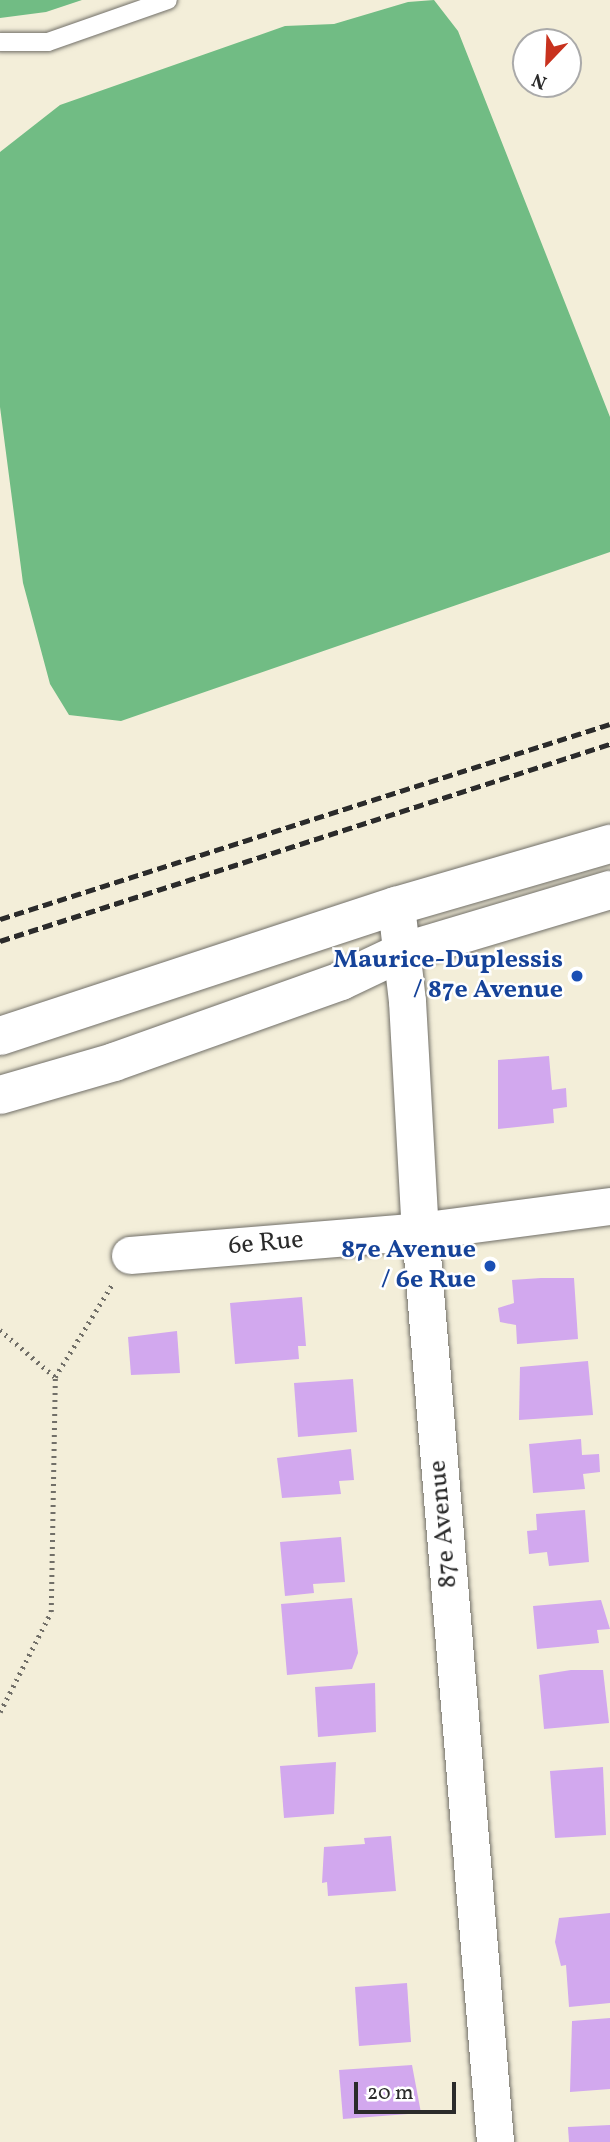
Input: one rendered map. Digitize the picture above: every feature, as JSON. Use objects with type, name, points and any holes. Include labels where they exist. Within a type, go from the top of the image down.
[{"type":"street","points":[[0,1036],[396,906],[610,844]]},
{"type":"street","points":[[0,1095],[114,1062],[291,999],[402,952],[610,890]]},
{"type":"street","name":"87e Avenue","points":[[396,906],[402,952],[420,1231],[495,2142]]},
{"type":"street","name":"6e Rue","points":[[130,1255],[420,1231],[610,1206]]},
{"type":"lane","points":[[0,42],[48,42],[168,0]]},
{"type":"path","points":[[0,1712],[51,1612],[55,1377],[130,1255]]},
{"type":"path","points":[[0,1330],[55,1377]]},
{"type":"green space","points":[[0,0],[82,0],[46,12],[0,18]]},
{"type":"green space","points":[[434,0],[458,31],[610,417],[610,552],[121,721],[69,715],[50,684],[23,583],[0,407],[0,152],[60,105],[285,26],[334,24],[408,2]]},
{"type":"building","points":[[549,1056],[552,1090],[566,1088],[567,1107],[553,1109],[554,1123],[498,1129],[498,1060]]},
{"type":"building","points":[[574,1278],[578,1339],[517,1344],[516,1325],[500,1322],[498,1308],[514,1303],[512,1280]]},
{"type":"building","points":[[302,1297],[306,1346],[298,1346],[299,1359],[235,1364],[230,1303]]},
{"type":"building","points":[[177,1331],[180,1373],[131,1375],[128,1337]]},
{"type":"building","points":[[588,1361],[593,1415],[519,1420],[520,1367]]},
{"type":"building","points":[[353,1379],[357,1432],[298,1437],[294,1383]]},
{"type":"building","points":[[581,1439],[582,1455],[599,1454],[600,1472],[583,1474],[585,1489],[533,1493],[529,1444]]},
{"type":"building","points":[[351,1449],[354,1480],[339,1481],[341,1494],[282,1498],[277,1458]]},
{"type":"building","points":[[585,1510],[589,1562],[549,1566],[547,1552],[529,1554],[527,1531],[537,1530],[536,1514]]},
{"type":"building","points":[[341,1537],[345,1582],[313,1584],[314,1593],[285,1596],[280,1542]]},
{"type":"building","points":[[352,1598],[358,1653],[352,1669],[287,1675],[281,1604]]},
{"type":"building","points":[[601,1600],[610,1629],[597,1630],[599,1643],[537,1649],[533,1606]]},
{"type":"building","points":[[571,1670],[603,1670],[609,1723],[544,1729],[539,1675]]},
{"type":"building","points":[[375,1683],[376,1732],[318,1737],[315,1687]]},
{"type":"building","points":[[336,1762],[334,1814],[284,1818],[280,1766]]},
{"type":"building","points":[[603,1767],[606,1835],[555,1838],[550,1771]]},
{"type":"building","points":[[391,1836],[396,1891],[328,1896],[327,1882],[322,1883],[324,1847],[365,1844],[364,1838]]},
{"type":"building","points":[[610,1913],[610,2003],[569,2007],[566,1965],[561,1966],[555,1942],[559,1918]]},
{"type":"building","points":[[407,1983],[411,2042],[359,2046],[355,1987]]},
{"type":"building","points":[[610,2018],[610,2089],[570,2092],[572,2021]]},
{"type":"building","points":[[412,2065],[421,2113],[343,2119],[339,2070]]},
{"type":"building","points":[[610,2125],[610,2142],[569,2142],[568,2127]]},
{"type":"railway","points":[[0,919],[610,724]]},
{"type":"railway","points":[[0,941],[610,744]]},
{"type":"place","name":"Maurice-Duplessis / 87e Avenue","points":[[577,976]]},
{"type":"place","name":"87e Avenue / 6e Rue","points":[[490,1266]]}]
